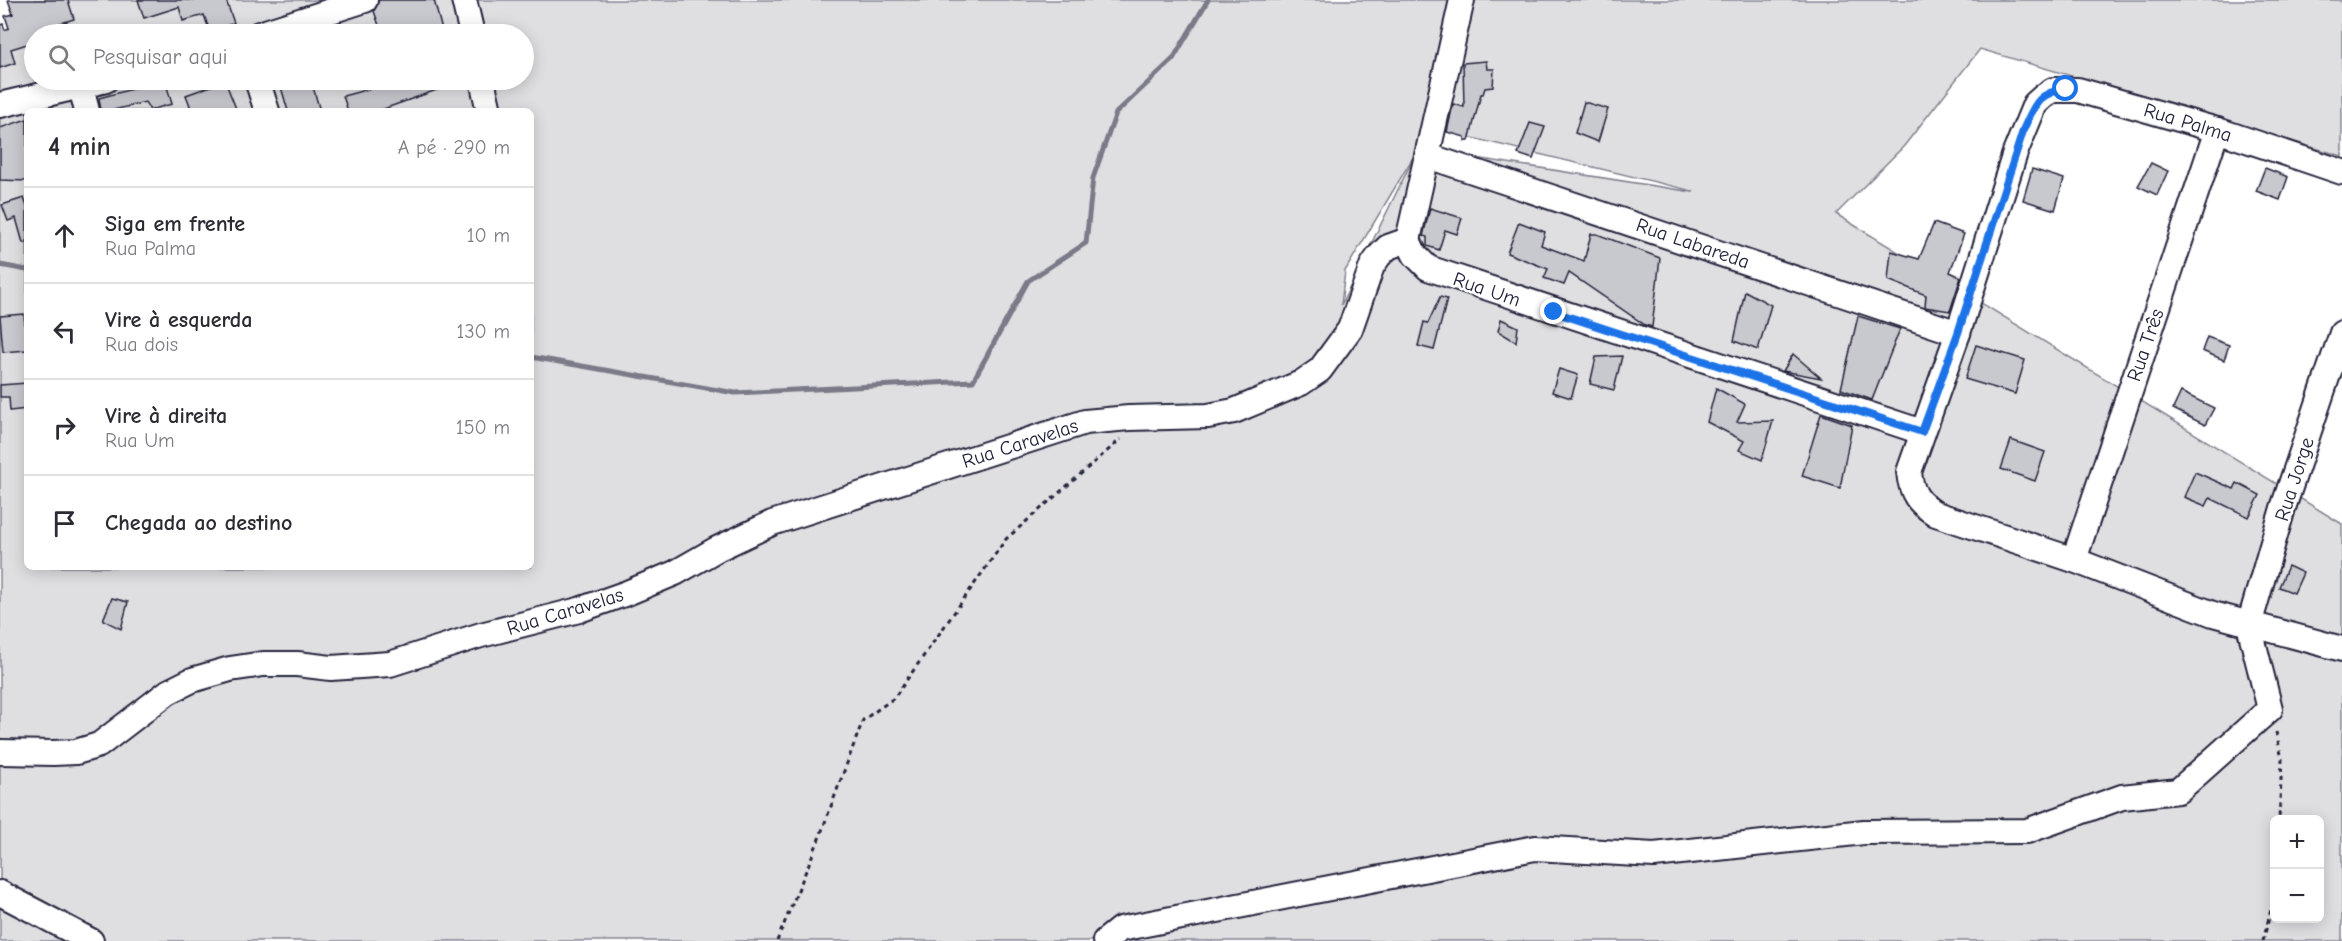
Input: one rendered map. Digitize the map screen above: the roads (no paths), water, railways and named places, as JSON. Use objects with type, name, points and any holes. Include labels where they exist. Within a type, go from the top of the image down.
[{"type":"street","points":[[290,24],[365,0]]},
{"type":"street","points":[[464,0],[470,24]]},
{"type":"street","points":[[1408,240],[1462,0]]},
{"type":"street","points":[[0,105],[68,90]]},
{"type":"street","points":[[82,90],[86,108]]},
{"type":"street","points":[[260,90],[266,108]]},
{"type":"street","points":[[484,90],[488,108]]},
{"type":"street","name":"Rua Palma","points":[[1958,333],[2015,153],[2035,104],[2053,90],[2078,90],[2217,130],[2342,172]]},
{"type":"street","name":"Rua Três","points":[[2074,560],[2217,130]]},
{"type":"street","name":"Rua Labareda","points":[[1428,156],[1958,333]]},
{"type":"street","name":"Rua Caravelas","points":[[0,752],[76,752],[99,745],[168,692],[192,680],[230,669],[263,664],[297,663],[331,668],[390,664],[481,635],[579,610],[675,573],[717,549],[772,523],[1085,422],[1208,416],[1234,411],[1301,383],[1320,370],[1350,329],[1372,266],[1388,247],[1408,240]]},
{"type":"street","name":"Rua Um","points":[[1408,240],[1415,255],[1428,268],[1922,432]]},
{"type":"street","points":[[1958,333],[1909,472],[1914,496],[1923,505],[1936,514],[2074,560],[2213,614],[2342,649]]},
{"type":"street","name":"Rua Jorge","points":[[2248,625],[2283,508],[2342,333]]},
{"type":"street","points":[[1106,941],[1120,929],[1535,848],[1654,855],[1864,832],[2026,831],[2122,797],[2178,791],[2270,709],[2248,625]]},
{"type":"street","points":[[0,893],[91,941]]},
{"type":"waterway","points":[[534,358],[735,393],[973,381],[1028,281],[1086,243],[1093,178],[1116,113],[1173,59],[1208,0]]},
{"type":"waterway","points":[[0,265],[24,269]]}]
